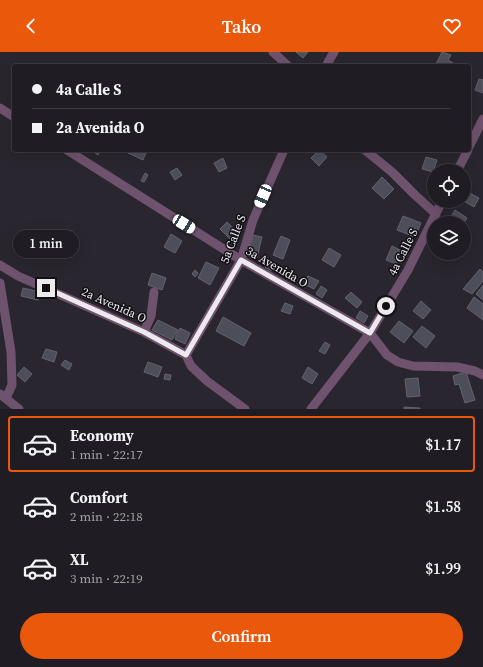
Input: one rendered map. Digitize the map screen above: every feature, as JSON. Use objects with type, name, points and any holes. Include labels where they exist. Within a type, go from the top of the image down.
[{"type":"street","points":[[274,52],[286,64]]},
{"type":"street","points":[[327,64],[334,52]]},
{"type":"street","points":[[0,108],[12,115]]},
{"type":"street","points":[[471,143],[483,119]]},
{"type":"street","name":"3a Avenida O","points":[[70,152],[241,260],[370,333],[387,355],[398,362],[413,366],[466,368],[483,375]]},
{"type":"street","name":"5a Calle S","points":[[186,355],[241,260],[253,220],[283,152]]},
{"type":"street","points":[[367,152],[392,172],[414,195],[436,214]]},
{"type":"street","points":[[461,164],[467,152]]},
{"type":"street","name":"4a Calle S","points":[[311,409],[370,333],[408,270],[439,208]]},
{"type":"street","name":"2a Avenida O","points":[[0,265],[18,276],[144,332],[186,355],[191,366],[207,382],[245,409]]},
{"type":"street","points":[[0,283],[11,352],[12,385],[3,396],[19,409]]},
{"type":"street","points":[[144,332],[152,316],[154,292]]},
{"type":"building","points":[[296,52],[308,52],[303,58]]},
{"type":"building","points":[[442,52],[451,55],[448,60],[452,64],[436,64]]},
{"type":"building","points":[[479,79],[483,80],[483,93],[475,90]]},
{"type":"building","points":[[128,152],[146,152],[143,160]]},
{"type":"building","points":[[317,152],[321,152],[327,157],[319,166],[311,158]]},
{"type":"building","points":[[426,157],[437,160],[436,164],[427,164],[427,170],[422,169]]},
{"type":"building","points":[[223,158],[227,168],[219,172],[214,163]]},
{"type":"building","points":[[177,168],[182,175],[175,180],[170,172]]},
{"type":"building","points":[[145,173],[148,175],[144,182],[141,181]]},
{"type":"building","points":[[382,177],[394,189],[384,199],[372,188]]},
{"type":"building","points":[[471,194],[479,198],[474,207],[471,205]]},
{"type":"building","points":[[455,210],[464,216],[451,216]]},
{"type":"building","points":[[403,216],[421,223],[415,237],[397,230]]},
{"type":"building","points":[[227,222],[237,232],[230,239],[220,229]]},
{"type":"building","points":[[171,234],[182,241],[175,253],[164,247]]},
{"type":"building","points":[[253,235],[262,237],[257,258],[248,256]]},
{"type":"building","points":[[281,236],[290,240],[283,259],[273,255]]},
{"type":"building","points":[[392,246],[402,251],[396,264],[386,260]]},
{"type":"building","points":[[329,248],[341,255],[334,267],[322,260]]},
{"type":"building","points":[[206,262],[219,268],[210,285],[198,278]]},
{"type":"building","points":[[268,263],[274,267],[271,271],[265,267]]},
{"type":"building","points":[[480,269],[483,272],[483,281],[472,294],[463,289]]},
{"type":"building","points":[[195,270],[198,273],[195,277],[192,274]]},
{"type":"building","points":[[152,273],[166,278],[162,290],[148,285]]},
{"type":"building","points":[[308,276],[319,281],[314,289],[304,284]]},
{"type":"building","points":[[483,285],[483,300],[476,294]]},
{"type":"building","points":[[321,286],[327,290],[322,298],[316,294]]},
{"type":"building","points":[[23,288],[40,292],[38,300],[21,296]]},
{"type":"building","points":[[351,292],[362,302],[357,308],[345,298]]},
{"type":"building","points":[[474,297],[483,304],[483,320],[467,308]]},
{"type":"building","points":[[421,301],[431,310],[423,319],[413,311]]},
{"type":"building","points":[[285,303],[293,306],[290,314],[281,311]]},
{"type":"building","points":[[360,311],[368,316],[364,323],[356,318]]},
{"type":"building","points":[[223,317],[251,333],[244,346],[216,331]]},
{"type":"building","points":[[158,320],[178,330],[172,340],[152,330]]},
{"type":"building","points":[[399,321],[413,331],[404,343],[390,332]]},
{"type":"building","points":[[422,326],[435,336],[426,348],[413,337]]},
{"type":"building","points":[[180,328],[190,333],[185,344],[175,339]]},
{"type":"building","points":[[325,342],[330,345],[325,354],[319,351]]},
{"type":"building","points":[[46,349],[57,352],[54,362],[42,358]]},
{"type":"building","points":[[65,360],[72,364],[69,370],[61,365]]},
{"type":"building","points":[[148,362],[162,367],[158,377],[144,372]]},
{"type":"building","points":[[24,367],[32,374],[25,382],[17,375]]},
{"type":"building","points":[[308,367],[318,374],[312,384],[302,378]]},
{"type":"building","points":[[466,372],[475,400],[465,403],[459,384],[455,385],[453,376]]},
{"type":"building","points":[[165,374],[171,375],[170,380],[164,379]]},
{"type":"building","points":[[418,378],[420,396],[407,397],[405,379]]},
{"type":"building","points":[[404,407],[420,408],[420,409],[404,409]]},
{"type":"route","points":[[46,288],[144,332],[186,355],[241,260],[370,333],[386,306]]}]
